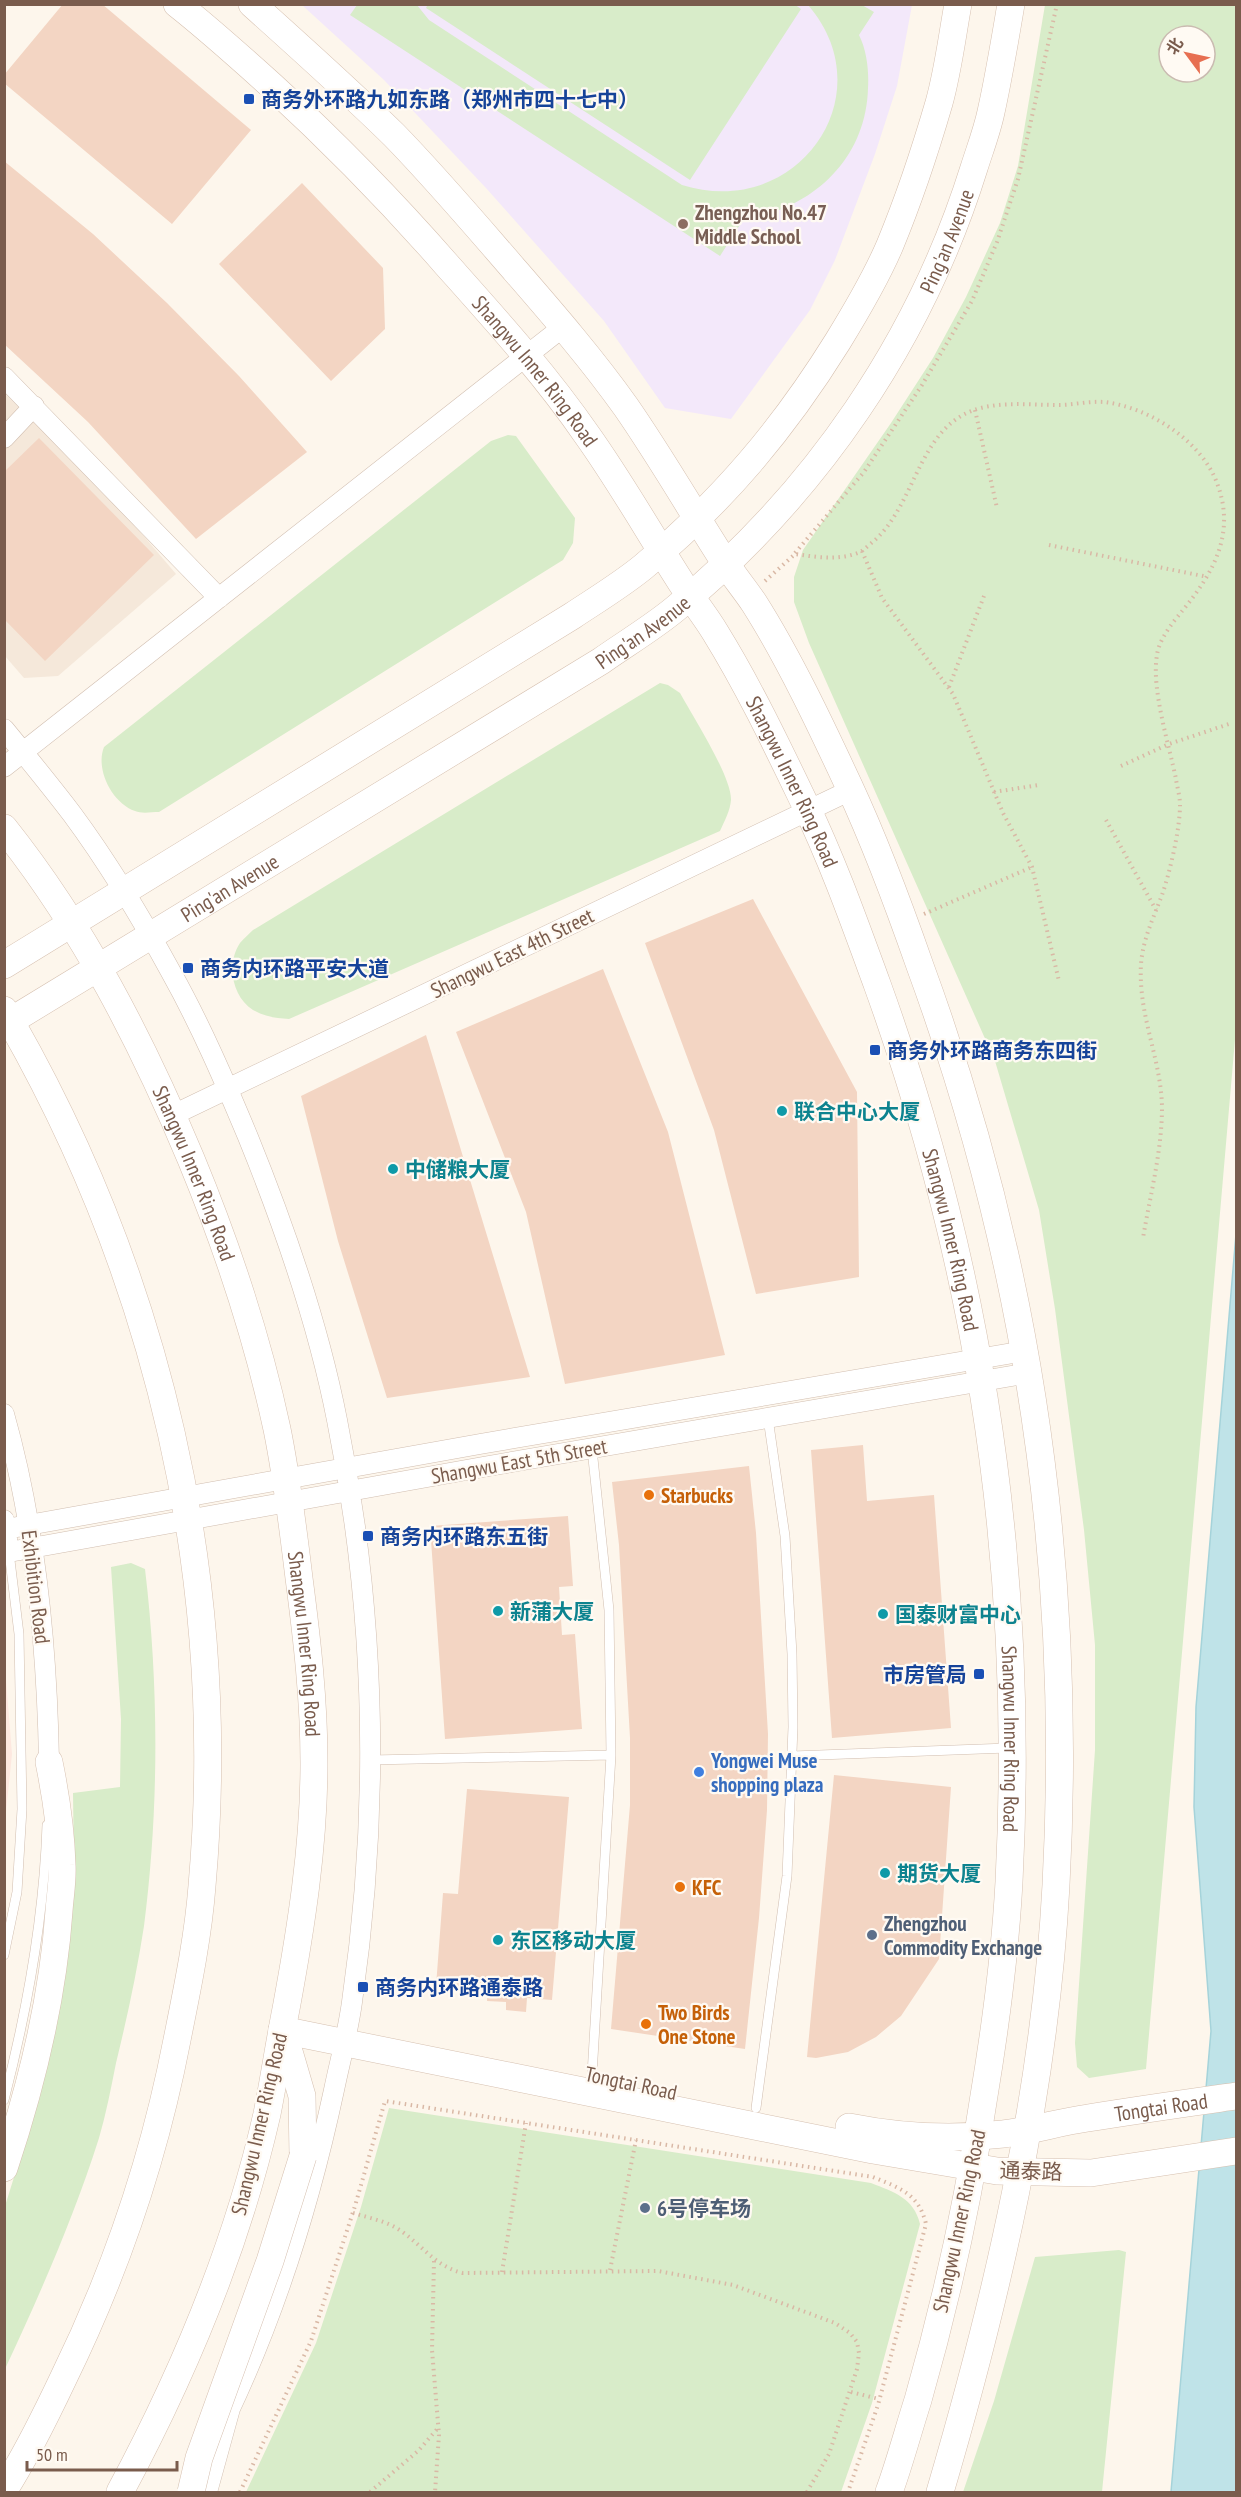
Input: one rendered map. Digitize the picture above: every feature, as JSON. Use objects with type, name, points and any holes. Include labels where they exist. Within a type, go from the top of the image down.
[{"type":"street","name":"Shangwu Inner Ring Road","points":[[177,4],[248,64],[361,170],[442,258],[526,356],[585,432],[716,633],[753,700],[808,810],[869,962],[926,1130],[957,1253],[980,1370],[995,1465],[1010,1614],[1012,1748],[1009,1888],[993,2039],[978,2137],[930,2358],[889,2493]]},
{"type":"street","points":[[252,4],[395,136],[485,235],[563,327],[624,404],[748,596],[795,678],[851,790],[904,922],[941,1023],[977,1138],[1016,1298],[1042,1458],[1056,1600],[1060,1729],[1056,1890],[1040,2045],[1020,2171],[1003,2257],[975,2370],[940,2493]]},
{"type":"street","points":[[4,965],[572,616],[641,569],[698,518],[772,438],[818,373],[863,299],[890,246],[915,179],[940,100],[958,4]]},
{"type":"street","name":"Ping'an Avenue","points":[[7,1019],[98,968],[601,661],[673,611],[726,564],[813,472],[904,336],[938,268],[965,196],[991,114],[1011,4]]},
{"type":"street","points":[[4,767],[563,327]]},
{"type":"street","points":[[4,377],[219,598]]},
{"type":"street","points":[[4,438],[34,406]]},
{"type":"street","points":[[4,729],[74,817],[124,892],[174,977],[228,1090],[260,1167],[300,1280],[337,1419],[360,1576],[370,1692],[371,1760],[365,1887],[346,2034],[326,2127],[287,2266],[260,2338],[190,2493]]},
{"type":"street","name":"Shangwu East 4th Street","points":[[173,1115],[851,790]]},
{"type":"street","name":"Shangwu Inner Ring Road","points":[[4,828],[24,853],[71,924],[120,1006],[173,1115],[203,1189],[242,1299],[277,1431],[308,1640],[314,1767],[307,1884],[266,2114],[229,2246],[204,2315],[176,2380],[120,2493]]},
{"type":"street","points":[[4,2490],[12,2467],[83,2338],[132,2214],[167,2092],[188,1984],[202,1887],[207,1794],[203,1640],[187,1508],[178,1452],[165,1401],[127,1277],[80,1158],[30,1054],[7,1019]]},
{"type":"street","name":"Shangwu East 5th Street","points":[[5,1525],[28,1525],[187,1508],[287,1490],[345,1468],[1027,1362]]},
{"type":"street","name":"Shangwu East 5th Street","points":[[287,1490],[349,1491],[592,1449],[768,1418],[980,1370]]},
{"type":"street","name":"Exhibition Road","points":[[4,1414],[28,1525],[39,1592],[48,1701],[49,1762]]},
{"type":"street","name":"Shangwu East 5th Street","points":[[9,1552],[187,1508]]},
{"type":"street","name":"Exhibition Road","points":[[5,1525],[9,1552]]},
{"type":"street","points":[[4,2168],[37,2054],[51,1990],[62,1867],[59,1817],[49,1762]]},
{"type":"street","points":[[190,2493],[199,2458],[270,2261],[303,2156],[302,2096],[284,2021]]},
{"type":"street","name":"Tongtai Road","points":[[284,2021],[873,2150],[972,2167]]},
{"type":"street","name":"Tongtai Road","points":[[346,2034],[592,2075],[877,2133],[954,2138],[978,2137]]},
{"type":"street","name":"Tongtai Road","points":[[1086,2118],[1236,2096]]},
{"type":"street","name":"通泰路","points":[[978,2137],[1086,2118]]},
{"type":"street","name":"通泰路","points":[[972,2167],[1090,2173],[1236,2151]]},
{"type":"street","points":[[207,2493],[231,2405]]},
{"type":"lane","points":[[756,2108],[787,1876],[792,1756],[792,1654],[785,1536],[768,1418]]},
{"type":"lane","points":[[592,1449],[609,1610],[611,1755],[592,2075]]},
{"type":"lane","points":[[4,1955],[16,1892],[22,1809],[19,1634],[9,1552]]},
{"type":"lane","points":[[792,1756],[1012,1748]]},
{"type":"lane","points":[[371,1760],[611,1755]]},
{"type":"lane","points":[[4,2100],[26,2001],[45,1870],[49,1762]]},
{"type":"path","points":[[748,596],[795,554],[864,472],[922,385],[972,301],[997,242],[1018,179],[1057,4]]},
{"type":"path","points":[[795,554],[839,557],[862,551],[884,532],[900,508],[933,442],[957,418],[983,407],[1106,403],[1137,410],[1179,434],[1211,471],[1222,501],[1225,518],[1215,563],[1208,578],[1173,622],[1157,654],[1158,689],[1180,804],[1168,875],[1144,943],[1140,985],[1142,1004],[1160,1084],[1162,1106],[1157,1154],[1143,1238]]},
{"type":"path","points":[[975,411],[997,508]]},
{"type":"path","points":[[1049,545],[1208,578]]},
{"type":"path","points":[[862,551],[882,598],[949,688],[994,792],[1032,867],[1059,981]]},
{"type":"path","points":[[949,688],[984,596]]},
{"type":"path","points":[[1121,766],[1169,744],[1230,724]]},
{"type":"path","points":[[994,792],[1039,785]]},
{"type":"path","points":[[1106,820],[1156,910]]},
{"type":"path","points":[[904,922],[1032,867]]},
{"type":"path","points":[[240,2493],[311,2341],[353,2213],[385,2101],[873,2177],[910,2195],[922,2208],[926,2224],[879,2399],[848,2493]]},
{"type":"path","points":[[502,2272],[526,2123]]},
{"type":"path","points":[[610,2270],[636,2140]]},
{"type":"path","points":[[353,2213],[383,2222],[401,2231],[434,2261],[463,2273],[658,2271],[733,2285],[835,2323],[850,2333],[859,2353],[851,2392],[829,2454],[807,2493]]},
{"type":"path","points":[[434,2261],[432,2350],[439,2427],[435,2493]]},
{"type":"path","points":[[851,2392],[879,2399]]},
{"type":"path","points":[[370,2493],[418,2451],[439,2427]]},
{"type":"shaded area","name":"Zhengzhou No.47 Middle School","points":[[302,5],[912,5],[897,86],[875,154],[835,260],[810,310],[731,419],[665,408],[604,321],[486,188],[384,80]]},
{"type":"shaded area","points":[[4,393],[67,453],[125,514],[176,574],[58,676],[24,678],[5,656]]},
{"type":"shaded area","points":[[4,1656],[12,1754],[5,1821],[4,1821]]},
{"type":"green space","points":[[428,4],[794,4],[801,9],[690,180],[426,8]]},
{"type":"green space","points":[[357,5],[417,5],[429,20],[682,185],[724,191],[761,185],[793,168],[817,142],[833,111],[837,76],[830,40],[808,5],[862,5],[874,12],[859,35],[868,68],[865,114],[857,138],[846,159],[830,177],[812,193],[791,205],[743,220],[720,256],[350,15]]},
{"type":"green space","points":[[1045,5],[1236,5],[1236,1028],[1146,2069],[1089,2078],[1077,2067],[1075,2043],[1095,1750],[1095,1645],[1084,1530],[1055,1309],[1039,1210],[995,1061],[809,643],[794,602],[794,577],[803,550],[933,358],[966,297],[1000,223],[1018,166]]},
{"type":"green space","points":[[508,435],[516,436],[575,518],[573,543],[563,560],[159,812],[138,812],[119,801],[104,775],[102,756],[104,747],[491,441]]},
{"type":"green space","points":[[660,683],[680,693],[725,777],[731,800],[720,831],[289,1019],[271,1017],[257,1012],[240,997],[233,980],[233,960],[240,943],[253,930]]},
{"type":"green space","points":[[131,1563],[145,1569],[155,1703],[155,1792],[144,1926],[132,1995],[99,2138],[56,2255],[5,2369],[5,2206],[31,2123],[74,1870],[73,1793],[120,1787],[121,1719],[111,1567]]},
{"type":"green space","points":[[389,2108],[871,2183],[895,2193],[908,2202],[920,2224],[872,2403],[841,2492],[246,2492],[316,2343],[361,2207]]},
{"type":"green space","points":[[1119,2250],[1126,2252],[1102,2492],[963,2492],[994,2401],[1035,2257]]},
{"type":"water","points":[[1236,1234],[1236,2492],[1171,2492],[1211,2031],[1194,1807],[1196,1707]]},
{"type":"building","points":[[63,4],[102,4],[251,130],[172,224],[4,83],[4,75]]},
{"type":"building","points":[[4,161],[93,234],[167,303],[239,376],[307,452],[196,539],[88,422],[4,344]]},
{"type":"building","points":[[302,183],[383,268],[385,329],[331,381],[219,264]]},
{"type":"building","points":[[39,438],[154,555],[45,661],[4,619],[4,472]]},
{"type":"building","name":"联合中心大厦","points":[[753,899],[857,1092],[859,1277],[756,1294],[714,1130],[645,943]]},
{"type":"building","points":[[603,969],[668,1132],[725,1355],[565,1384],[526,1212],[456,1032]]},
{"type":"building","name":"中储粮大厦","points":[[426,1035],[530,1377],[387,1398],[338,1241],[301,1096]]},
{"type":"building","name":"国泰财富中心","points":[[863,1445],[867,1501],[934,1495],[951,1728],[832,1738],[811,1450]]},
{"type":"building","name":"Yongwei Muse shopping plaza","points":[[749,1466],[756,1533],[768,1734],[767,1810],[759,1918],[745,2049],[611,2029],[630,1805],[630,1738],[619,1545],[612,1482]]},
{"type":"building","name":"新蒲大厦","points":[[568,1516],[573,1586],[559,1587],[562,1635],[575,1634],[582,1729],[445,1739],[430,1526]]},
{"type":"building","name":"期货大厦","points":[[834,1775],[951,1787],[939,1959],[901,2016],[876,2037],[848,2052],[816,2058],[807,2057]]},
{"type":"building","name":"东区移动大厦","points":[[467,1789],[569,1797],[552,2000],[527,1998],[526,2012],[506,2010],[506,2002],[487,2001],[488,1990],[436,1986],[443,1893],[458,1894]]},
{"type":"place","name":"商务外环路九如东路（郑州市四十七中）","points":[[249,99]]},
{"type":"place","name":"Zhengzhou No.47 Middle School","points":[[683,224]]},
{"type":"place","name":"商务内环路平安大道","points":[[188,968]]},
{"type":"place","name":"商务外环路商务东四街","points":[[875,1050]]},
{"type":"place","name":"联合中心大厦","points":[[782,1111]]},
{"type":"place","name":"中储粮大厦","points":[[393,1169]]},
{"type":"place","name":"Starbucks","points":[[649,1495]]},
{"type":"place","name":"商务内环路东五街","points":[[368,1536]]},
{"type":"place","name":"新蒲大厦","points":[[498,1611]]},
{"type":"place","name":"国泰财富中心","points":[[883,1614]]},
{"type":"place","name":"市房管局","points":[[979,1674]]},
{"type":"place","name":"Yongwei Muse shopping plaza","points":[[699,1772]]},
{"type":"place","name":"期货大厦","points":[[885,1873]]},
{"type":"place","name":"KFC","points":[[680,1887]]},
{"type":"place","name":"Zhengzhou Commodity Exchange","points":[[872,1935]]},
{"type":"place","name":"东区移动大厦","points":[[498,1940]]},
{"type":"place","name":"商务内环路通泰路","points":[[363,1987]]},
{"type":"place","name":"Two Birds One Stone","points":[[646,2024]]},
{"type":"place","name":"6号停车场","points":[[645,2208]]}]
